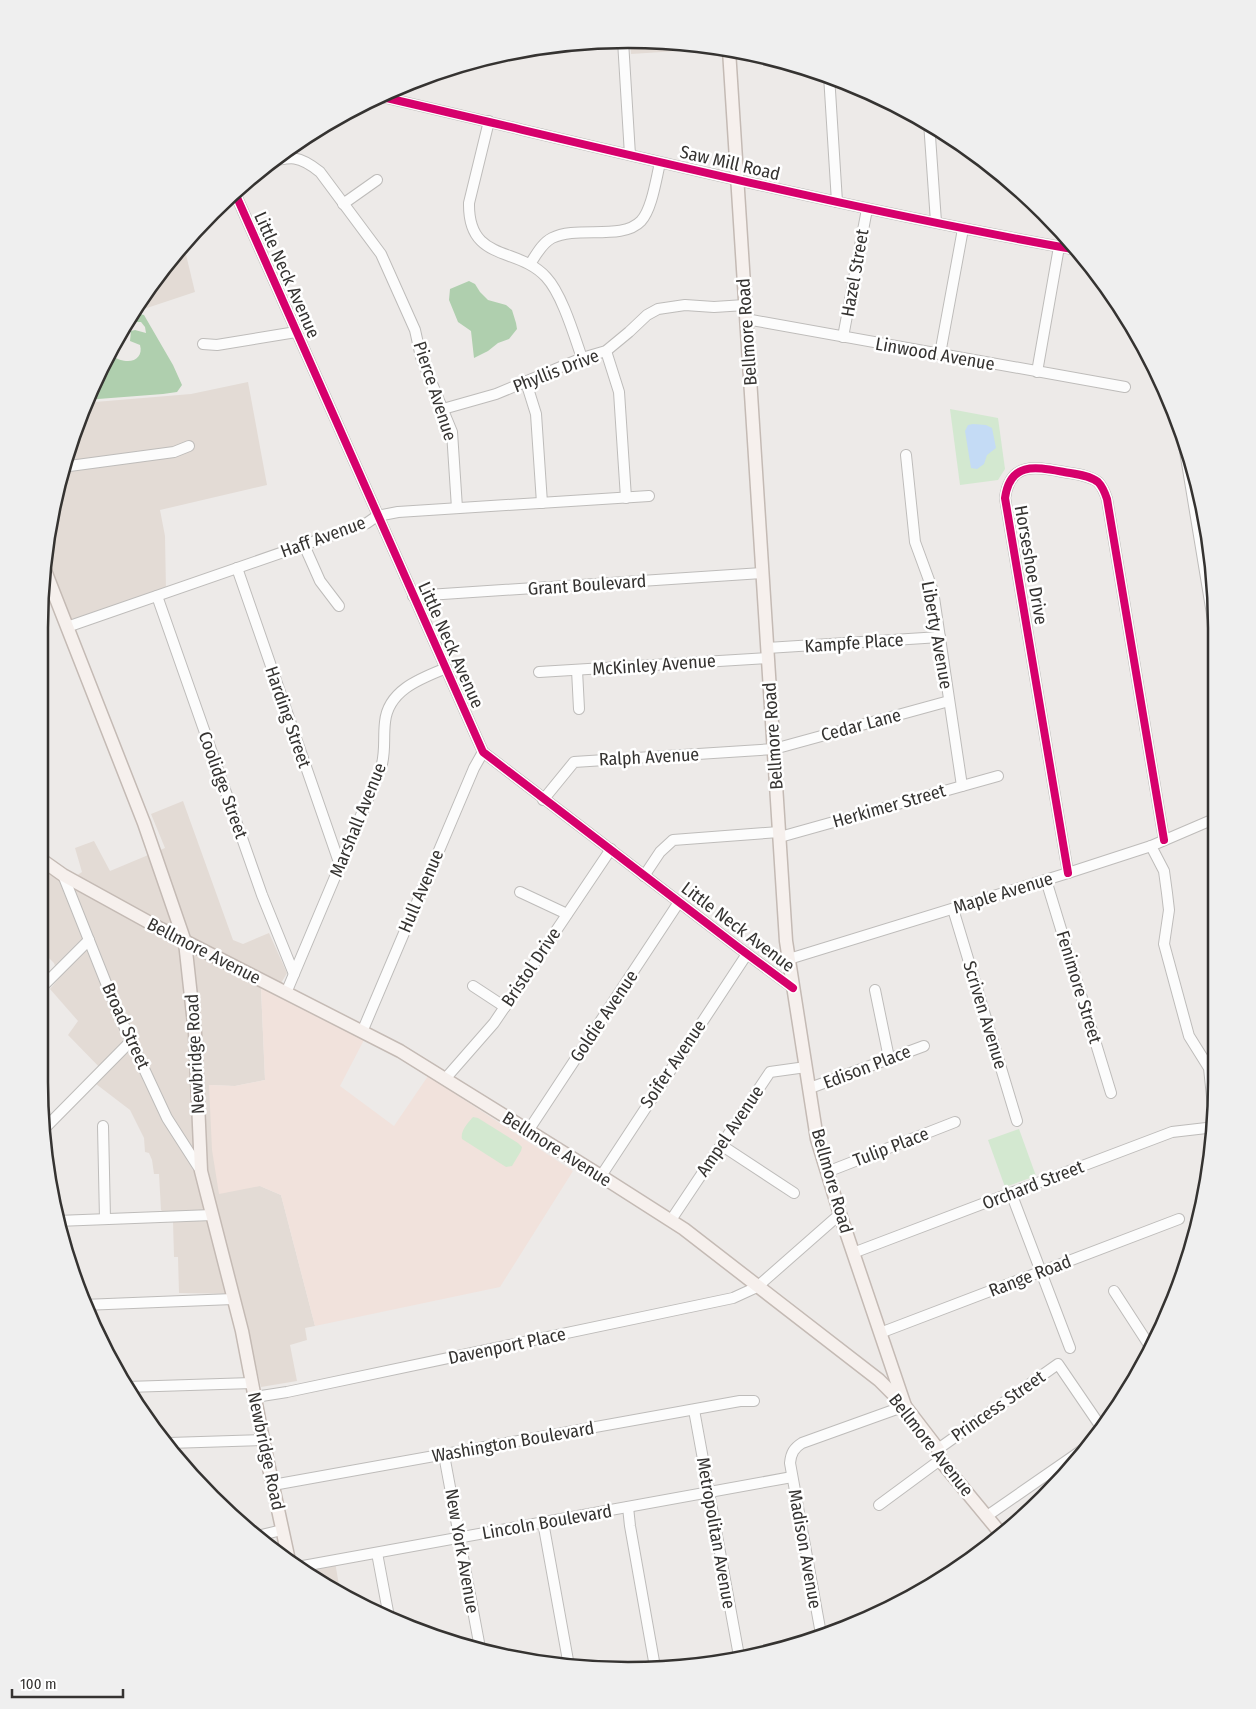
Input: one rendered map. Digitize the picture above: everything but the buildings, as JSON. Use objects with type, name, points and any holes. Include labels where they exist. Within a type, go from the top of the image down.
[{"type":"main road","name":"Bellmore Road","points":[[729,57],[786,941],[817,1139],[826,1172],[905,1406]]},
{"type":"main road","name":"Newbridge Road","points":[[49,593],[67,627],[144,823],[185,942],[195,1032],[201,1171],[242,1332],[287,1551]]},
{"type":"main road","name":"Bellmore Avenue","points":[[48,864],[63,875],[185,942],[400,1051],[684,1229],[879,1380],[905,1406],[939,1454],[997,1528]]},
{"type":"street","points":[[623,48],[630,156]]},
{"type":"street","points":[[830,84],[837,202]]},
{"type":"street","name":"Saw Mill Road","points":[[390,99],[737,181],[1067,248]]},
{"type":"street","points":[[489,122],[470,203],[469,214],[472,226],[482,242],[494,251],[530,264],[552,283],[582,358]]},
{"type":"street","points":[[930,132],[936,222]]},
{"type":"street","name":"Pierce Avenue","points":[[288,158],[293,157],[309,162],[320,172],[381,254],[415,330],[422,358],[452,432],[457,508]]},
{"type":"street","points":[[530,264],[539,250],[552,238],[564,234],[614,230],[634,226],[642,220],[648,209],[660,163]]},
{"type":"street","points":[[343,204],[378,180]]},
{"type":"street","name":"Little Neck Avenue","points":[[238,199],[444,669],[483,752],[793,988]]},
{"type":"street","name":"Hazel Street","points":[[843,338],[867,209]]},
{"type":"street","points":[[940,354],[963,228]]},
{"type":"street","points":[[1037,372],[1059,247]]},
{"type":"street","name":"Phyllis Drive","points":[[443,409],[496,394],[582,358],[606,352],[647,315],[658,308],[685,305],[714,307],[745,305]]},
{"type":"street","name":"Linwood Avenue","points":[[746,319],[843,338],[1125,387]]},
{"type":"street","points":[[203,344],[217,345],[296,332]]},
{"type":"street","points":[[606,352],[619,392],[626,498]]},
{"type":"street","points":[[526,382],[536,414],[542,503]]},
{"type":"street","points":[[71,466],[174,452],[189,446]]},
{"type":"street","name":"Liberty Avenue","points":[[906,455],[915,542],[933,591],[962,786]]},
{"type":"street","name":"Horseshoe Drive","points":[[1068,873],[1005,498],[1006,485],[1013,476],[1024,469],[1038,468],[1087,476],[1097,482],[1103,489],[1107,499],[1164,840]]},
{"type":"street","name":"Haff Avenue","points":[[67,627],[367,523],[378,516],[398,512],[649,496]]},
{"type":"street","points":[[1199,527],[1205,567]]},
{"type":"street","points":[[304,545],[320,580],[339,606]]},
{"type":"street","name":"Harding Street","points":[[237,568],[340,865]]},
{"type":"street","name":"Grant Boulevard","points":[[412,596],[762,573]]},
{"type":"street","name":"Coolidge Street","points":[[157,596],[262,895],[294,974]]},
{"type":"street","name":"Kampfe Place","points":[[768,653],[940,637]]},
{"type":"street","name":"McKinley Avenue","points":[[539,672],[768,653]]},
{"type":"street","name":"Marshall Avenue","points":[[286,994],[381,768],[385,749],[385,722],[391,702],[408,686],[444,669]]},
{"type":"street","points":[[577,670],[580,709]]},
{"type":"street","name":"Cedar Lane","points":[[774,749],[949,701]]},
{"type":"street","name":"Ralph Avenue","points":[[544,800],[574,762],[774,749]]},
{"type":"street","name":"Hull Avenue","points":[[362,1032],[474,768],[483,752]]},
{"type":"street","name":"Herkimer Street","points":[[644,876],[660,852],[673,840],[779,834],[998,776]]},
{"type":"street","name":"Maple Avenue","points":[[789,959],[1151,846],[1208,822]]},
{"type":"street","points":[[1151,846],[1164,871],[1167,893],[1169,910],[1164,944],[1189,1036],[1208,1066]]},
{"type":"street","name":"Bristol Drive","points":[[446,1079],[494,1023],[611,849]]},
{"type":"street","name":"Broad Street","points":[[63,875],[131,1041],[167,1118],[201,1171]]},
{"type":"street","name":"Fenimore Street","points":[[1046,880],[1111,1093]]},
{"type":"street","points":[[520,892],[567,914]]},
{"type":"street","name":"Goldie Avenue","points":[[528,1130],[679,902]]},
{"type":"street","name":"Scriven Avenue","points":[[953,909],[1017,1121]]},
{"type":"street","points":[[48,981],[89,940]]},
{"type":"street","name":"Soifer Avenue","points":[[601,1176],[747,954]]},
{"type":"street","points":[[473,986],[504,1007]]},
{"type":"street","points":[[875,990],[889,1058]]},
{"type":"street","points":[[49,1124],[131,1041]]},
{"type":"street","name":"Edison Place","points":[[810,1088],[924,1046]]},
{"type":"street","name":"Ampel Avenue","points":[[671,1220],[770,1072],[806,1067]]},
{"type":"street","name":"Tulip Place","points":[[826,1172],[955,1122]]},
{"type":"street","points":[[103,1126],[105,1219]]},
{"type":"street","name":"Orchard Street","points":[[853,1253],[1172,1132],[1206,1127]]},
{"type":"street","points":[[721,1145],[794,1193]]},
{"type":"street","points":[[1011,1193],[1070,1348]]},
{"type":"street","name":"Davenport Place","points":[[255,1397],[307,1388],[733,1298],[757,1287],[840,1214]]},
{"type":"street","points":[[65,1221],[212,1215]]},
{"type":"street","name":"Range Road","points":[[880,1333],[1179,1219]]},
{"type":"street","points":[[1114,1292],[1147,1342]]},
{"type":"street","points":[[93,1305],[233,1299]]},
{"type":"street","name":"Princess Street","points":[[879,1505],[939,1454],[1058,1364],[1098,1422]]},
{"type":"street","points":[[135,1387],[252,1383]]},
{"type":"street","name":"Washington Boulevard","points":[[273,1485],[740,1401],[754,1401]]},
{"type":"street","name":"Madison Avenue","points":[[820,1629],[792,1477],[790,1463],[792,1452],[802,1443],[905,1406]]},
{"type":"street","name":"Metropolitan Avenue","points":[[694,1410],[738,1651]]},
{"type":"street","points":[[174,1443],[263,1440]]},
{"type":"street","name":"New York Avenue","points":[[444,1455],[479,1642]]},
{"type":"street","points":[[987,1516],[1067,1461]]},
{"type":"street","name":"Lincoln Boulevard","points":[[307,1565],[792,1477]]},
{"type":"street","points":[[628,1507],[654,1661]]},
{"type":"street","points":[[544,1522],[568,1658]]},
{"type":"street","points":[[265,1534],[282,1530]]},
{"type":"street","points":[[377,1553],[388,1609]]},
{"type":"shaded area","points":[[631,48],[685,51],[631,54]]},
{"type":"shaded area","points":[[186,253],[195,292],[142,310]]},
{"type":"shaded area","points":[[248,382],[267,485],[160,510],[165,536],[166,591],[68,625],[50,580],[52,552],[67,478],[78,441],[94,402],[191,394]]},
{"type":"shaded area","points":[[183,801],[233,940],[243,944],[269,933],[287,973],[274,995],[261,989],[265,1080],[235,1086],[209,1085],[260,1186],[281,1195],[315,1326],[305,1328],[307,1340],[290,1345],[297,1381],[261,1387],[238,1294],[179,1293],[178,1257],[174,1257],[173,1221],[161,1210],[159,1174],[154,1174],[152,1160],[149,1153],[145,1152],[144,1138],[130,1110],[96,1084],[105,1073],[68,1035],[78,1021],[50,989],[59,978],[54,963],[48,957],[48,865],[70,880],[82,872],[75,848],[94,841],[110,871],[165,848],[151,814]]},
{"type":"shaded area","points":[[261,988],[364,1040],[340,1086],[394,1126],[428,1076],[573,1171],[500,1287],[315,1326],[281,1195],[260,1186],[219,1194],[212,1150],[209,1085],[235,1086],[265,1080]]},
{"type":"shaded area","points":[[335,1562],[339,1584],[338,1584],[309,1566]]},
{"type":"green space","points":[[469,281],[475,284],[488,300],[506,305],[512,310],[517,329],[509,339],[498,343],[474,358],[471,331],[458,322],[449,300],[450,289]]},
{"type":"green space","points":[[140,314],[144,315],[173,365],[182,385],[177,392],[95,399],[115,357],[130,361],[140,355],[140,345],[130,341],[131,331],[135,330],[146,333],[145,327],[141,322],[135,322]]},
{"type":"green space","points":[[950,409],[998,418],[1005,469],[998,480],[960,485]]},
{"type":"green space","points":[[473,1117],[478,1118],[522,1147],[512,1166],[506,1167],[462,1139],[463,1130]]},
{"type":"green space","points":[[1019,1129],[1036,1176],[1005,1187],[988,1140]]},
{"type":"water","points":[[968,425],[986,425],[992,428],[996,448],[987,455],[984,464],[977,469],[971,468],[965,431]]},
{"type":"cycle path","points":[[390,99],[814,197],[1066,248]]},
{"type":"cycle path","points":[[238,199],[483,752],[793,988]]},
{"type":"cycle path","points":[[1068,873],[1005,498],[1012,478],[1018,472],[1026,469],[1044,469],[1086,476],[1098,482],[1103,488],[1107,499],[1164,840]]}]
